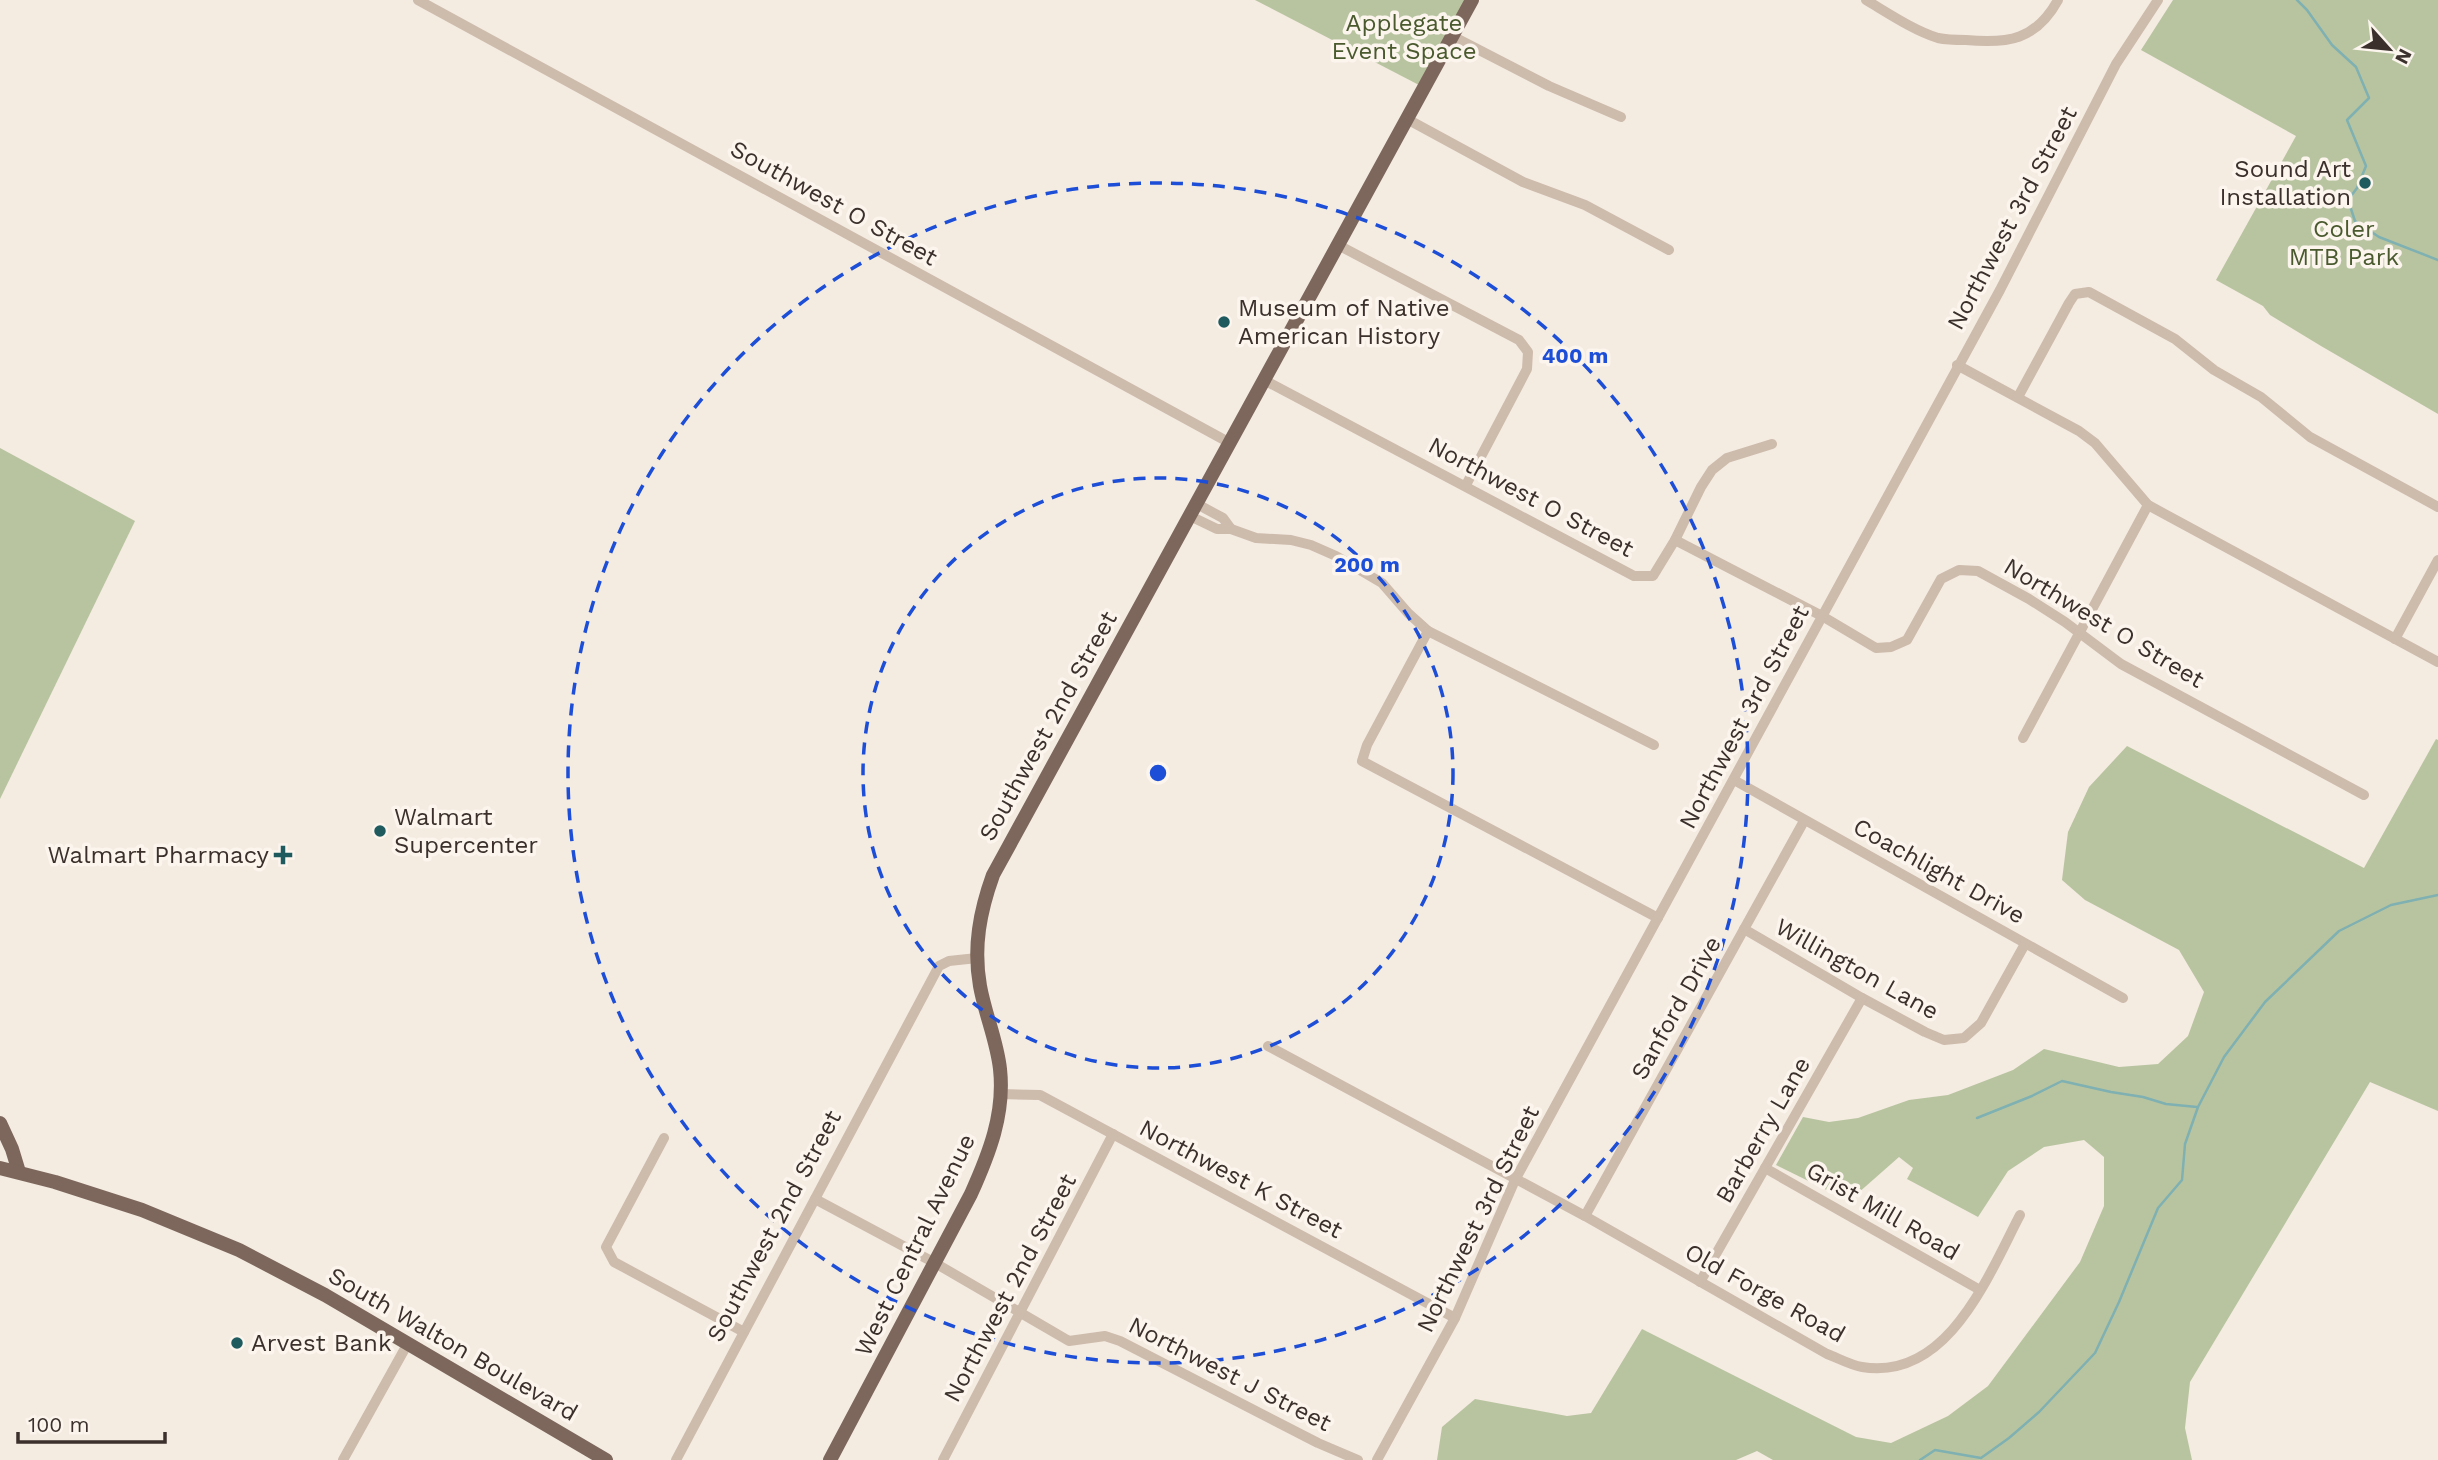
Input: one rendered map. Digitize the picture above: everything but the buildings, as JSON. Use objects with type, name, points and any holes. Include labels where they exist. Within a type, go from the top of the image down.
[{"type":"main road","name":"Southwest 2nd Street","points":[[977,958],[977,933],[983,903],[993,875],[1472,0]]},
{"type":"main road","name":"West Central Avenue","points":[[830,1460],[971,1194],[991,1150],[998,1123],[1001,1094],[999,1062],[980,986],[977,958]]},
{"type":"main road","points":[[0,1123],[19,1172]]},
{"type":"main road","points":[[0,1151],[7,1137]]},
{"type":"main road","name":"South Walton Boulevard","points":[[0,1168],[142,1210],[239,1250],[325,1295],[606,1460]]},
{"type":"street","name":"Southwest O Street","points":[[418,0],[1230,443]]},
{"type":"street","points":[[1866,0],[1883,4],[1940,38],[1984,42],[2011,40],[2033,32],[2058,0]]},
{"type":"street","name":"Northwest 3rd Street","points":[[1377,1460],[1455,1318],[1515,1180],[2000,290],[2116,64],[2158,0]]},
{"type":"street","points":[[1452,36],[1549,86],[1621,117]]},
{"type":"street","points":[[1407,119],[1523,181],[1585,205],[1669,250]]},
{"type":"street","points":[[1338,245],[1519,340],[1528,352],[1527,369],[1466,485]]},
{"type":"street","points":[[2018,397],[2075,294],[2089,292],[2175,339],[2214,370],[2261,397],[2310,437],[2438,507]]},
{"type":"street","points":[[1957,365],[2079,431],[2095,443],[2148,505],[2438,662]]},
{"type":"street","name":"Northwest O Street","points":[[1264,380],[1634,576],[1653,576],[1675,540],[1822,616],[1876,648],[1891,647],[1907,639],[1941,579],[1959,570],[1978,571],[2065,622],[2121,664],[2364,794]]},
{"type":"street","points":[[1675,540],[1701,486],[1712,470],[1727,457],[1772,444]]},
{"type":"street","points":[[2023,738],[2148,505]]},
{"type":"street","points":[[1193,510],[1217,529],[1231,529],[1256,538],[1291,540],[1336,556],[1382,583],[1428,631],[1654,745]]},
{"type":"street","points":[[2395,639],[2438,560]]},
{"type":"street","points":[[1428,631],[1367,745],[1362,761],[1658,918]]},
{"type":"street","name":"Coachlight Drive","points":[[1734,780],[2123,999]]},
{"type":"street","name":"Sanford Drive","points":[[1585,1216],[1804,821]]},
{"type":"street","name":"Willington Lane","points":[[1744,929],[1862,998],[1944,1040],[1964,1038],[1981,1023],[2025,944]]},
{"type":"street","name":"Southwest 2nd Street","points":[[676,1460],[939,966],[948,961],[977,958]]},
{"type":"street","name":"Barberry Lane","points":[[1700,1282],[1862,998]]},
{"type":"street","name":"Old Forge Road","points":[[1268,1046],[1585,1216],[1827,1354],[1862,1367],[1893,1367],[1922,1357],[1951,1334],[1980,1290],[2020,1215]]},
{"type":"street","name":"Northwest K Street","points":[[1001,1094],[1040,1096],[1455,1318]]},
{"type":"street","name":"Northwest 2nd Street","points":[[943,1460],[1113,1134]]},
{"type":"street","points":[[664,1138],[606,1247],[614,1262],[744,1332]]},
{"type":"street","name":"Grist Mill Road","points":[[1765,1168],[1980,1290]]},
{"type":"street","name":"Northwest J Street","points":[[814,1199],[935,1263],[1069,1341],[1105,1336],[1120,1341],[1318,1443],[1358,1460]]},
{"type":"street","points":[[345,1459],[408,1343]]},
{"type":"green space","name":"Applegate Event Space","points":[[1255,0],[1466,0],[1419,85]]},
{"type":"green space","name":"Coler MTB Park","points":[[2173,0],[2438,0],[2438,414],[2321,346],[2270,315],[2263,306],[2216,280],[2296,136],[2141,50]]},
{"type":"green space","points":[[0,448],[135,521],[0,799]]},
{"type":"green space","points":[[2436,739],[2438,1111],[2370,1082],[2190,1382],[2185,1428],[2192,1460],[1773,1460],[1757,1451],[1736,1460],[1437,1460],[1442,1427],[1475,1399],[1567,1416],[1591,1413],[1642,1329],[1856,1437],[1891,1443],[1948,1416],[1988,1386],[2080,1262],[2104,1206],[2104,1157],[2084,1140],[2044,1147],[2008,1171],[1978,1217],[1907,1179],[1913,1168],[1899,1157],[1849,1201],[1776,1165],[1803,1117],[1829,1122],[1858,1118],[1909,1100],[1948,1095],[2013,1070],[2044,1049],[2119,1067],[2158,1064],[2188,1036],[2204,992],[2179,950],[2085,900],[2062,880],[2068,832],[2089,787],[2127,746],[2364,868]]},
{"type":"waterway","points":[[2297,0],[2332,45],[2356,67],[2369,98],[2347,120],[2366,166],[2357,188],[2348,200],[2355,221],[2379,237],[2438,260]]},
{"type":"waterway","points":[[1920,1460],[1935,1450],[1981,1458],[2039,1412],[2095,1353],[2158,1208],[2182,1180],[2185,1144],[2198,1107],[2224,1057],[2265,1002],[2339,931],[2391,905],[2438,895]]},
{"type":"waterway","points":[[1977,1118],[2062,1081],[2166,1104],[2197,1107]]},
{"type":"place","name":"Sound Art Installation","points":[[2365,183]]},
{"type":"place","name":"Museum of Native American History","points":[[1224,322]]},
{"type":"place","name":"Walmart Supercenter","points":[[380,831]]},
{"type":"place","name":"Walmart Pharmacy","points":[[283,855]]},
{"type":"place","name":"Arvest Bank","points":[[237,1343]]}]
